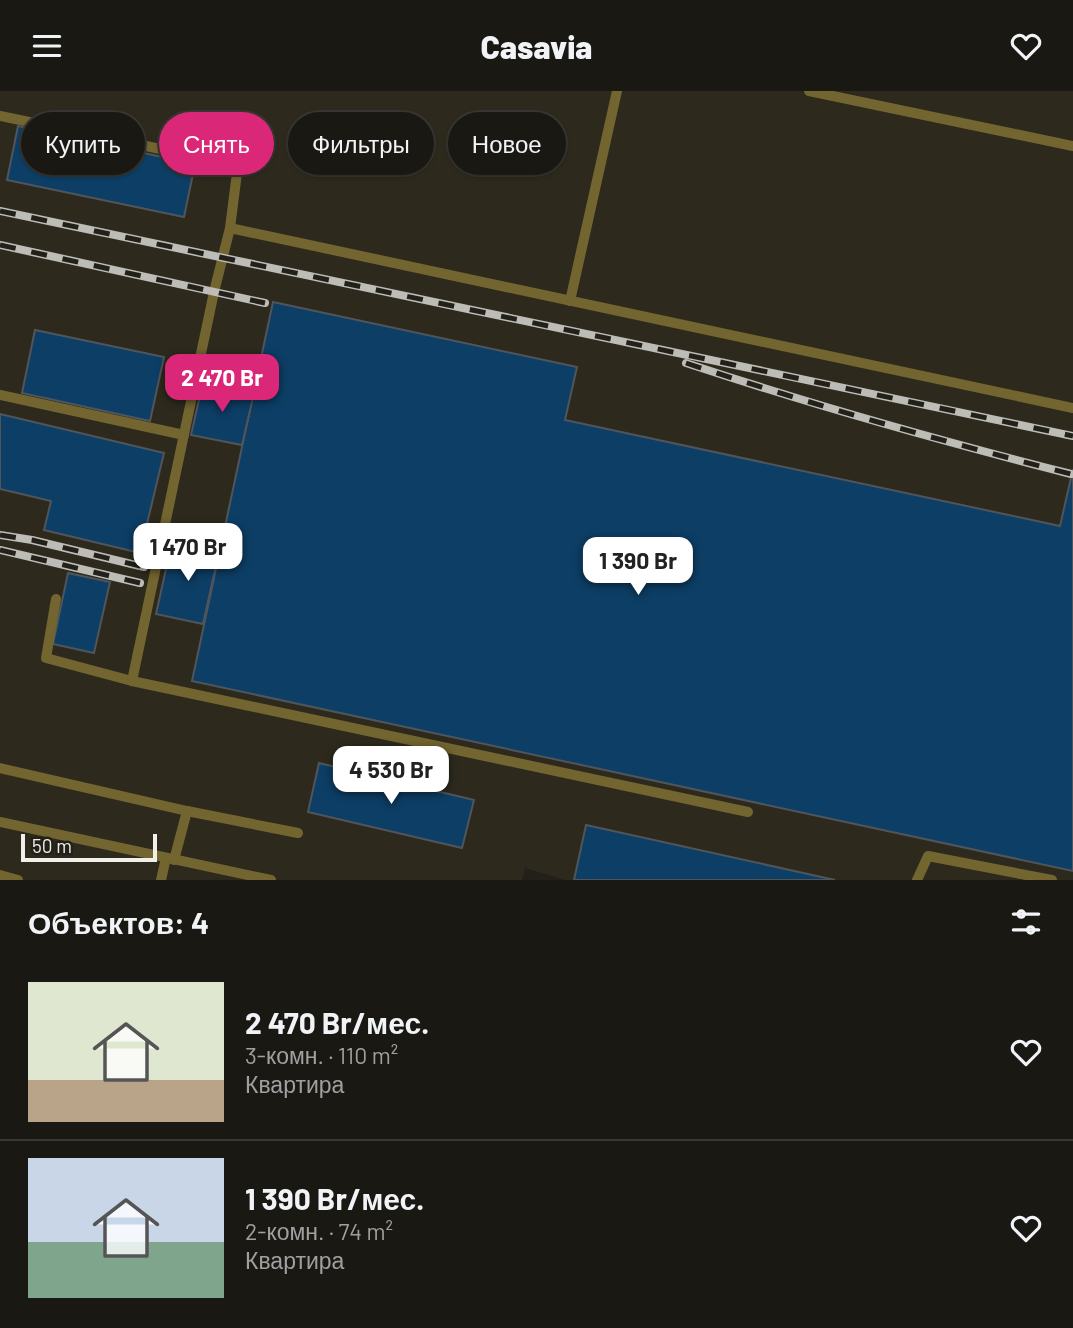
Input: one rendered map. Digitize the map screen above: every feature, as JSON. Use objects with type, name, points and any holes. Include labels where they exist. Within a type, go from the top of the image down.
[{"type":"lane","points":[[570,301],[617,91]]},
{"type":"lane","points":[[808,91],[1073,146]]},
{"type":"lane","points":[[0,115],[238,165],[230,228],[214,292],[132,681]]},
{"type":"lane","points":[[230,228],[1073,408]]},
{"type":"lane","points":[[0,395],[184,435]]},
{"type":"lane","points":[[56,599],[46,658],[132,681],[747,812]]},
{"type":"lane","points":[[0,768],[187,811],[298,833]]},
{"type":"lane","points":[[161,880],[187,811]]},
{"type":"lane","points":[[0,822],[271,880]]},
{"type":"lane","points":[[917,880],[928,856],[1052,880]]},
{"type":"lane","points":[[0,875],[18,880]]},
{"type":"shaded area","points":[[0,91],[1073,91],[1073,880],[566,880],[525,868],[522,880],[0,880]]},
{"type":"building","points":[[18,126],[21,127],[21,175],[145,175],[145,153],[159,156],[159,175],[193,175],[184,217],[7,180]]},
{"type":"building","points":[[273,302],[577,367],[565,420],[1060,526],[1073,469],[1073,871],[192,681]]},
{"type":"building","points":[[35,330],[164,357],[150,421],[22,393]]},
{"type":"building","points":[[203,382],[254,393],[242,445],[191,435]]},
{"type":"building","points":[[0,414],[164,453],[140,553],[44,530],[51,501],[0,489]]},
{"type":"building","points":[[172,542],[219,552],[203,624],[156,614]]},
{"type":"building","points":[[68,573],[110,582],[94,653],[53,644]]},
{"type":"building","points":[[319,763],[474,800],[462,848],[308,812]]},
{"type":"building","points":[[586,825],[835,880],[574,880]]},
{"type":"railway","points":[[0,211],[1073,436]]},
{"type":"railway","points":[[0,245],[265,303]]},
{"type":"railway","points":[[686,363],[877,422],[1071,474]]},
{"type":"railway","points":[[0,535],[144,567]]},
{"type":"railway","points":[[0,550],[140,583]]}]
